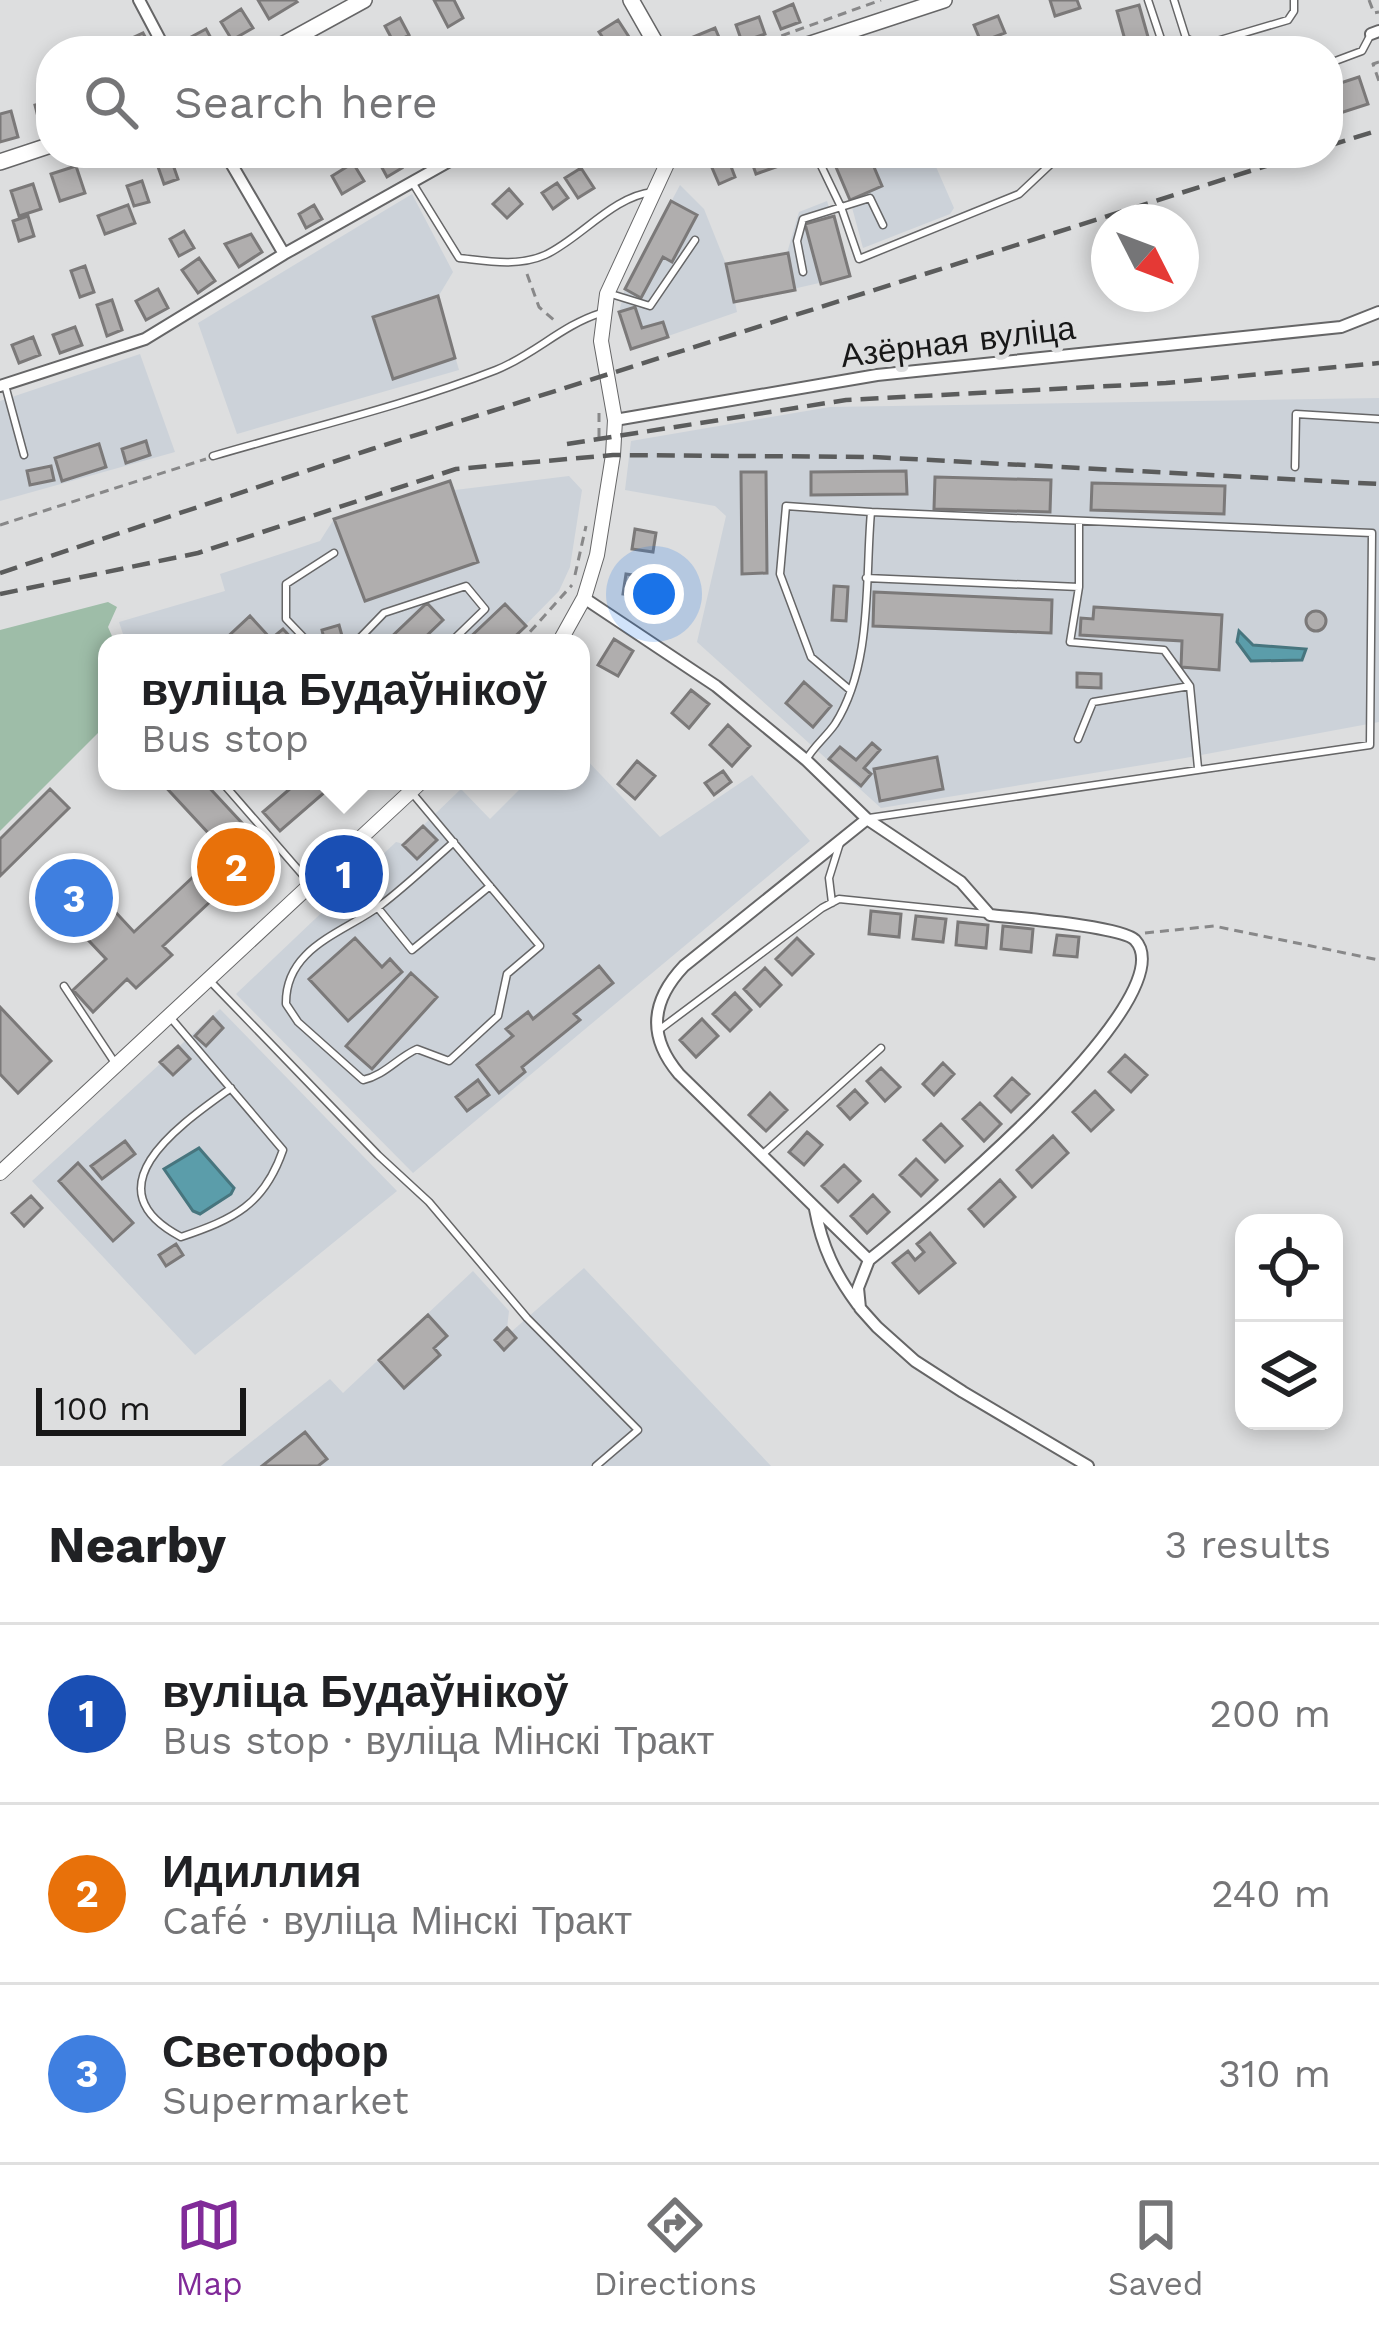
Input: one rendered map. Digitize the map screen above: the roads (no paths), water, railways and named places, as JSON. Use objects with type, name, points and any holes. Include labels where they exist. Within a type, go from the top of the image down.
[{"type":"main road","points":[[298,36],[364,0]]},
{"type":"main road","points":[[631,0],[648,36]]},
{"type":"main road","points":[[827,36],[904,6],[944,0]]},
{"type":"main road","points":[[0,162],[36,150]]},
{"type":"street","points":[[139,0],[158,36]]},
{"type":"street","points":[[234,168],[284,254]]},
{"type":"street","points":[[2,386],[145,339],[437,168]]},
{"type":"street","points":[[564,634],[584,598],[597,554],[614,454],[615,420],[603,366],[603,312],[665,168]]},
{"type":"street","name":"Азёрная вуліца","points":[[615,420],[877,375],[1341,327],[1379,312]]},
{"type":"street","points":[[584,598],[716,686],[806,760],[867,819],[962,882],[990,915],[1132,936],[1143,959],[1126,1004],[1026,1124],[951,1194],[869,1260],[858,1288],[860,1308]]},
{"type":"street","points":[[0,1173],[413,790]]},
{"type":"street","points":[[867,819],[684,966],[660,996],[658,1031],[666,1058],[869,1260]]},
{"type":"street","points":[[814,1206],[836,1275],[860,1308],[915,1361],[1088,1466]]},
{"type":"lane","points":[[1148,0],[1160,36]]},
{"type":"lane","points":[[1174,0],[1185,36]]},
{"type":"lane","points":[[1234,36],[1288,20],[1294,0]]},
{"type":"lane","points":[[1343,58],[1362,51],[1375,32]]},
{"type":"lane","points":[[822,168],[859,260],[1019,194],[1047,168]]},
{"type":"lane","points":[[412,182],[459,258],[506,263],[543,256],[622,205],[653,192]]},
{"type":"lane","points":[[803,272],[797,241],[803,219],[870,198],[883,225]]},
{"type":"lane","points":[[607,294],[650,306],[695,239]]},
{"type":"lane","points":[[213,456],[428,397],[525,359],[566,329],[603,312]]},
{"type":"lane","points":[[2,386],[24,455]]},
{"type":"lane","points":[[1295,467],[1296,414],[1379,419]]},
{"type":"lane","points":[[850,690],[811,657],[780,574],[786,506],[1372,533],[1370,745],[867,819]]},
{"type":"lane","points":[[806,760],[834,725],[850,690],[862,643],[871,512]]},
{"type":"lane","points":[[1079,522],[1079,587],[1070,642],[1164,650],[1190,686],[1198,768]]},
{"type":"lane","points":[[300,634],[286,619],[286,584],[334,553]]},
{"type":"lane","points":[[866,578],[1079,587]]},
{"type":"lane","points":[[363,634],[383,613],[466,586],[485,609],[459,634]]},
{"type":"lane","points":[[1078,739],[1093,702],[1190,686]]},
{"type":"lane","points":[[229,790],[310,884]]},
{"type":"lane","points":[[420,790],[454,842],[540,946],[507,974],[498,1016],[449,1061],[417,1049],[379,1077],[363,1080],[298,1022],[286,1004],[290,976],[310,950],[343,925],[378,908],[454,842]]},
{"type":"lane","points":[[832,903],[829,878],[841,839]]},
{"type":"lane","points":[[378,908],[412,950],[490,886]]},
{"type":"lane","points":[[658,1031],[839,899],[990,915]]},
{"type":"lane","points":[[207,978],[429,1202],[518,1309],[638,1430],[596,1466]]},
{"type":"lane","points":[[64,986],[116,1063]]},
{"type":"lane","points":[[168,1014],[231,1088],[283,1150],[272,1181],[248,1207],[181,1237],[160,1226],[144,1198],[142,1169],[158,1145],[231,1088]]},
{"type":"lane","points":[[763,1154],[881,1048]]},
{"type":"water","points":[[1239,631],[1253,645],[1306,649],[1302,660],[1251,661],[1237,642]]},
{"type":"water","points":[[199,1148],[234,1188],[200,1214],[164,1169]]},
{"type":"railway","points":[[1343,141],[1379,130]]},
{"type":"railway","points":[[0,573],[372,449],[1260,168]]},
{"type":"railway","points":[[567,444],[846,400],[1166,383],[1379,363]]},
{"type":"railway","points":[[0,594],[198,553],[456,469],[613,455],[874,457],[1379,484]]},
{"type":"place","name":"Идиллия","points":[[236,867]]},
{"type":"place","name":"вуліца Будаўнікоў","points":[[344,874]]},
{"type":"place","name":"Светофор","points":[[74,898]]}]
